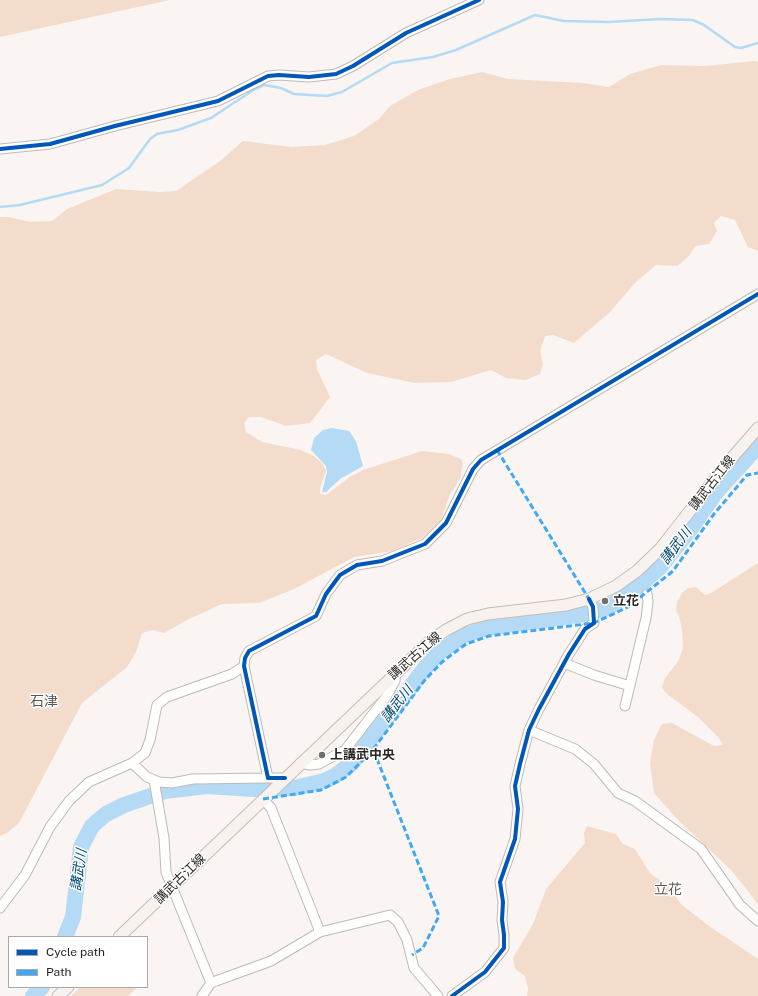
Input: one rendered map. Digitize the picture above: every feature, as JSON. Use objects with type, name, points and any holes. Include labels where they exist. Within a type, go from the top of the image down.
[{"type":"main road","name":"講武古江線","points":[[120,936],[282,780],[430,641],[446,630],[467,619],[488,614],[591,603],[628,578],[661,548],[724,467],[758,428]]},
{"type":"main road","points":[[58,996],[67,988]]},
{"type":"street","points":[[0,149],[50,144],[115,126],[218,101],[268,76],[279,75],[309,77],[336,74],[357,64],[406,33],[479,0]]},
{"type":"street","points":[[268,778],[244,666],[245,658],[253,648],[316,616],[326,594],[340,575],[357,565],[382,561],[407,553],[431,540],[446,523],[473,469],[481,460],[758,294]]},
{"type":"street","points":[[625,706],[646,618],[648,602],[647,594]]},
{"type":"street","points":[[452,996],[485,972],[504,948],[505,942],[502,920],[503,902],[500,882],[515,839],[518,809],[515,786],[529,730],[564,664],[585,630],[594,623],[591,603]]},
{"type":"street","points":[[564,664],[630,686]]},
{"type":"street","points":[[0,908],[25,875],[50,827],[69,801],[89,782],[132,763],[145,753],[148,746],[155,710],[161,701],[167,697],[232,674],[244,666]]},
{"type":"street","points":[[300,763],[310,766],[320,764],[345,750],[386,697],[395,682],[396,672]]},
{"type":"street","points":[[529,730],[575,749],[594,764],[618,793],[635,800],[701,849],[740,905],[758,921]]},
{"type":"street","points":[[132,763],[154,783],[164,838],[166,872],[171,888],[211,983]]},
{"type":"street","points":[[154,783],[172,783],[193,779],[268,778],[282,780]]},
{"type":"street","points":[[265,797],[271,808],[320,932]]},
{"type":"street","points":[[202,996],[211,983],[223,977],[271,961],[320,932],[390,914],[398,922],[407,940],[414,968],[438,996]]},
{"type":"shaded area","points":[[0,0],[170,0],[0,37]]},
{"type":"shaded area","points":[[755,61],[758,62],[758,251],[748,247],[735,220],[721,216],[714,223],[717,231],[709,244],[696,246],[688,257],[677,266],[656,265],[635,283],[610,312],[574,343],[553,335],[545,336],[540,351],[543,364],[540,374],[526,380],[506,378],[491,370],[451,382],[415,383],[367,373],[326,354],[316,360],[317,369],[330,397],[310,423],[286,426],[261,417],[249,417],[244,423],[246,432],[262,442],[301,450],[314,456],[322,463],[326,471],[320,488],[320,494],[326,495],[350,477],[363,470],[422,451],[449,454],[461,459],[463,464],[460,479],[449,496],[441,520],[422,538],[393,551],[354,557],[294,589],[259,603],[222,604],[189,619],[164,633],[153,630],[142,633],[136,652],[127,667],[82,703],[19,823],[7,833],[0,836],[0,217],[8,217],[31,222],[52,221],[67,209],[116,189],[160,192],[176,191],[220,161],[243,141],[292,147],[325,145],[354,136],[379,119],[390,106],[418,90],[450,79],[482,72],[508,79],[583,83],[609,87],[630,74],[661,65],[705,66]]},
{"type":"shaded area","points":[[758,563],[758,904],[732,871],[679,821],[654,793],[650,763],[654,740],[662,724],[672,723],[714,746],[723,745],[718,737],[698,717],[667,694],[662,688],[665,678],[679,660],[683,647],[682,629],[676,610],[677,602],[682,593],[688,588],[696,587],[705,595],[711,593]]},
{"type":"shaded area","points":[[587,826],[616,834],[623,844],[635,849],[650,873],[669,887],[681,904],[709,926],[758,959],[758,996],[527,996],[528,989],[525,976],[515,969],[513,958],[533,924],[546,889],[585,843],[584,833]]},
{"type":"shaded area","points":[[79,988],[137,988],[128,996],[71,996]]},
{"type":"water","points":[[332,428],[349,431],[356,441],[363,466],[340,479],[326,492],[322,492],[327,472],[326,466],[311,450],[314,438],[323,430]]},
{"type":"waterway","points":[[0,207],[20,205],[102,185],[129,168],[150,139],[157,134],[178,130],[211,118],[255,89],[264,85],[281,88],[294,94],[327,96],[342,92],[392,63],[433,57],[456,50],[535,15],[564,21],[609,22],[659,19],[693,20],[704,25],[735,47],[741,48],[758,43]]},
{"type":"waterway","name":"講武川","points":[[65,936],[73,917],[81,847],[92,826],[106,814],[124,805],[165,791],[207,786],[253,789],[294,788],[324,781],[335,776],[351,764],[426,667],[440,652],[463,636],[486,628],[584,614],[605,609],[632,592],[660,567],[691,528],[717,491],[758,446]]},
{"type":"waterway","name":"講武川","points":[[33,996],[41,988]]},
{"type":"marked path","points":[[497,450],[589,599]]},
{"type":"marked path","points":[[263,799],[321,790],[346,777],[372,751],[424,681],[442,662],[466,644],[489,636],[594,623],[628,607],[673,571],[714,514],[747,475],[758,473]]},
{"type":"marked path","points":[[372,751],[377,759],[439,916],[423,948],[412,955]]},
{"type":"cycle path","points":[[0,149],[50,144],[115,126],[218,101],[268,76],[279,75],[309,77],[336,74],[353,66],[406,33],[479,0]]},
{"type":"cycle path","points":[[285,778],[268,778],[244,666],[245,658],[249,651],[316,616],[326,594],[340,575],[357,565],[382,561],[425,544],[446,523],[473,469],[481,460],[758,294]]},
{"type":"cycle path","points":[[452,996],[485,972],[504,948],[502,920],[503,902],[500,882],[515,839],[518,809],[515,786],[520,764],[529,730],[539,709],[569,654],[585,629],[594,623],[593,607],[589,599]]},
{"type":"place","name":"立花","points":[[605,601]]},
{"type":"place","name":"上講武中央","points":[[322,755]]},
{"type":"district","name":"石津","points":[[44,702]]},
{"type":"district","name":"立花","points":[[668,890]]}]
